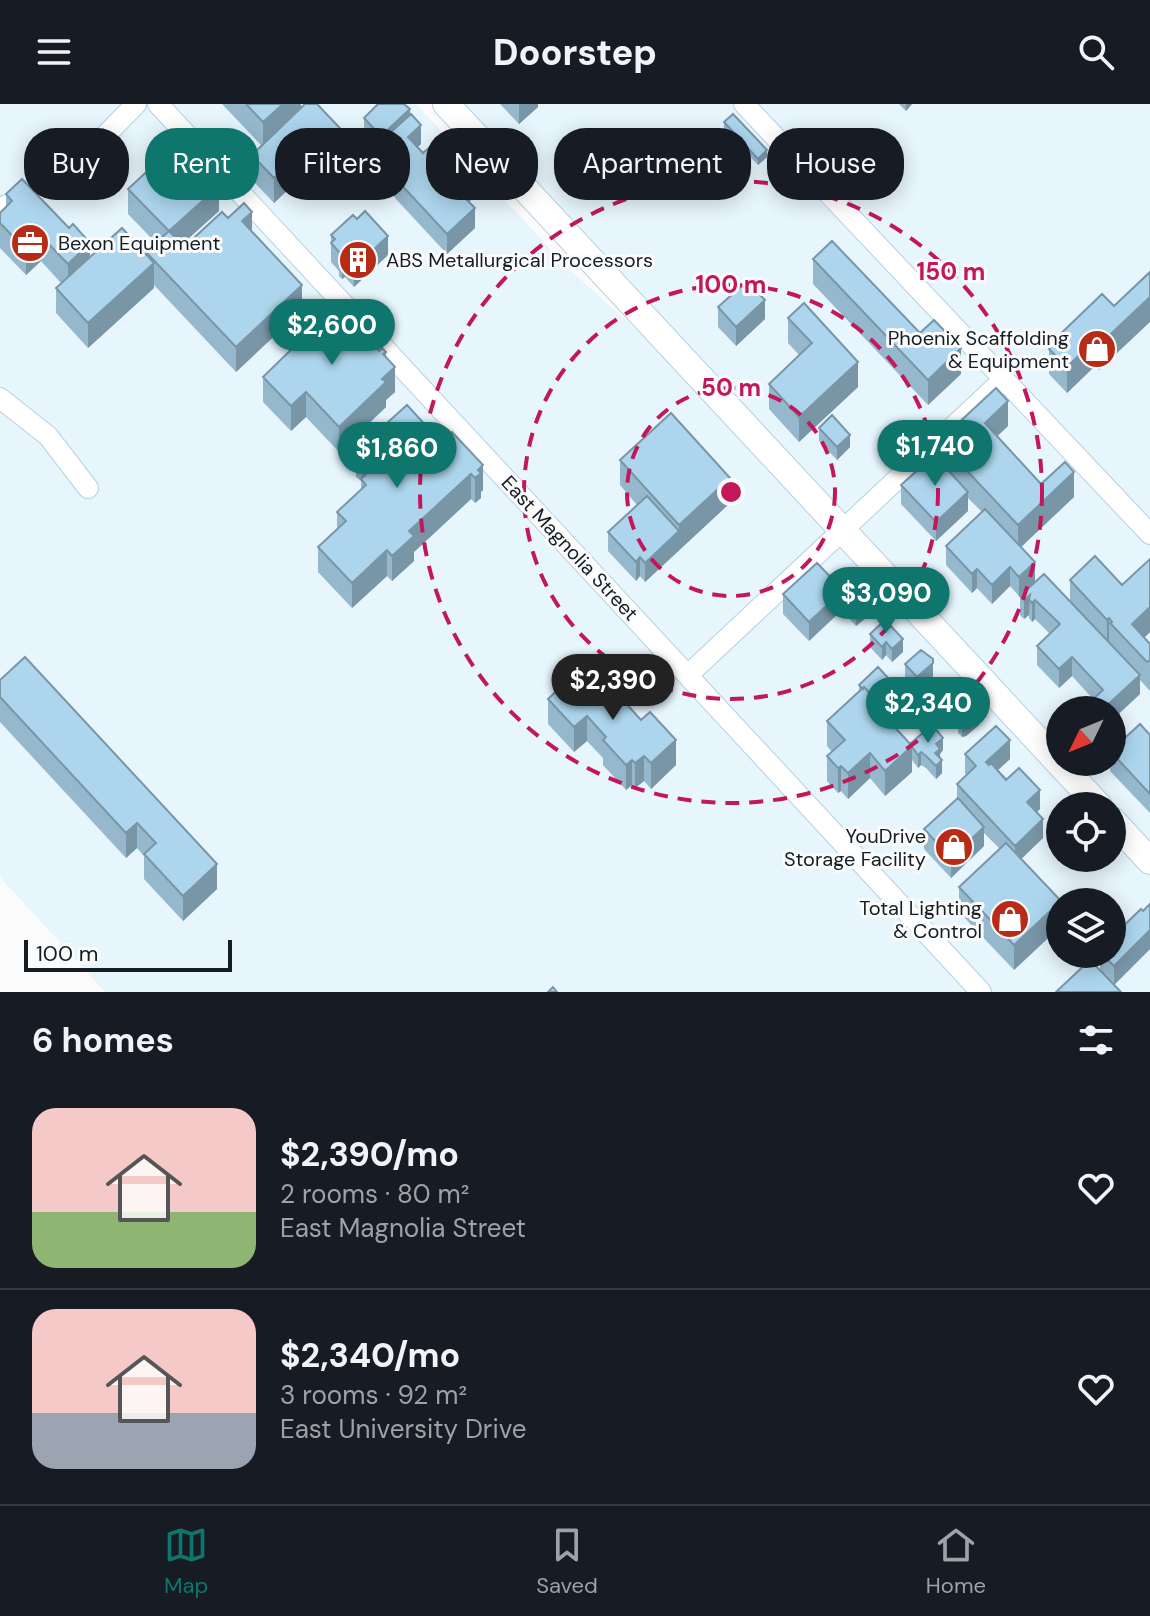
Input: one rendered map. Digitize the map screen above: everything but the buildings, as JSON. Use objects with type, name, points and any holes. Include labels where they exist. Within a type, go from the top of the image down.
[{"type":"main road","points":[[446,104],[1086,792]]},
{"type":"main road","points":[[1126,835],[1150,861]]},
{"type":"street","points":[[0,208],[31,195],[92,149],[136,104]]},
{"type":"street","name":"East Magnolia Street","points":[[158,104],[981,992]]},
{"type":"street","points":[[744,104],[1150,534]]},
{"type":"street","points":[[688,675],[1004,379]]},
{"type":"street","points":[[0,398],[48,436],[88,488]]},
{"type":"shaded area","points":[[0,104],[416,104],[438,128],[426,128],[426,200],[505,200],[568,268],[839,513],[538,188],[538,128],[482,128],[460,104],[1150,104],[1150,992],[105,992],[0,877]]},
{"type":"place","name":"Bexon Equipment","points":[[30,243]]},
{"type":"place","name":"ABS Metallurgical Processors","points":[[358,260]]},
{"type":"place","name":"Phoenix Scaffolding & Equipment","points":[[1097,349]]},
{"type":"place","name":"YouDrive Storage Facility","points":[[954,847]]},
{"type":"place","name":"Total Lighting & Control","points":[[1010,919]]}]
